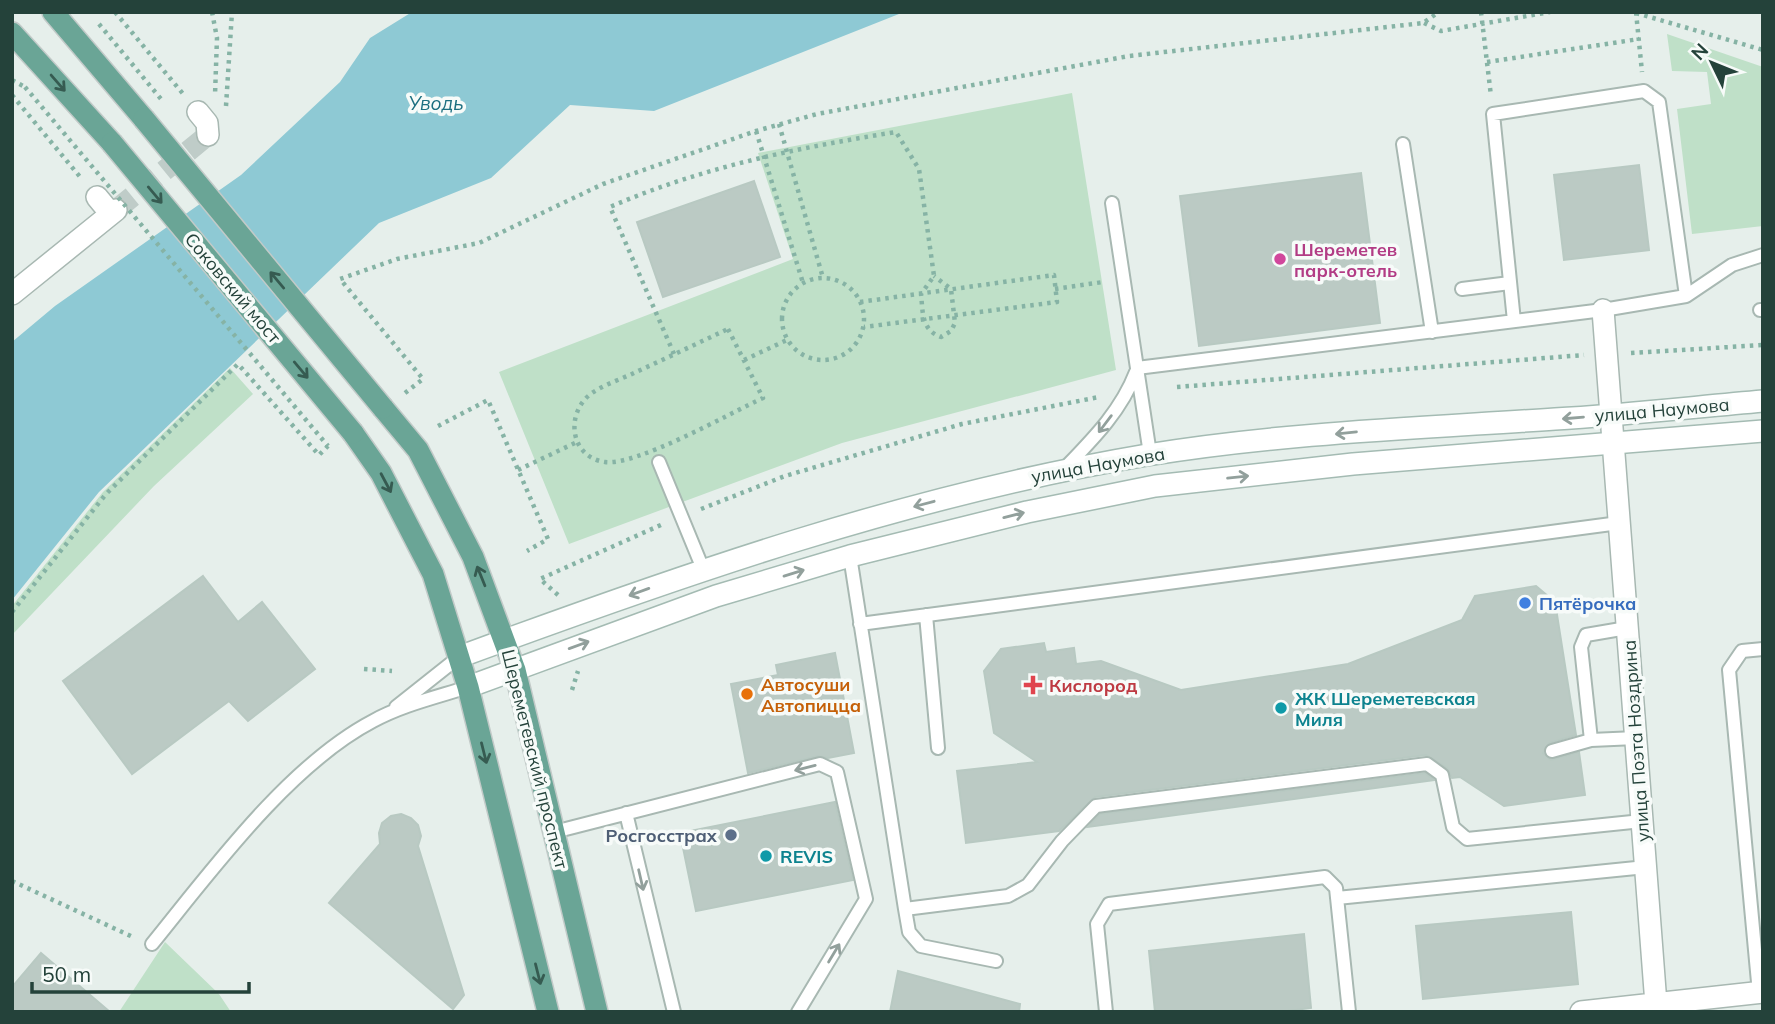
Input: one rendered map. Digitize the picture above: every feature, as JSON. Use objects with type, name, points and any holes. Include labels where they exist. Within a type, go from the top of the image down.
[{"type":"main road","name":"Шереметевский проспект","points":[[52,12],[418,450],[473,557],[515,670],[597,1012]]},
{"type":"main road","name":"Соковский мост","points":[[12,33],[112,143],[353,432],[382,473],[433,574],[459,657]]},
{"type":"main road","points":[[459,657],[548,1012]]},
{"type":"street","points":[[198,112],[207,123],[208,135]]},
{"type":"street","points":[[12,294],[113,212],[97,197]]},
{"type":"street","name":"улица Поэта Ноздрина","points":[[1603,310],[1646,867],[1668,1006]]},
{"type":"street","name":"улица Наумова","points":[[459,657],[703,569],[840,526],[1062,471],[1150,454],[1353,432],[1611,415],[1763,401]]},
{"type":"street","name":"улица Наумова","points":[[468,687],[716,596],[850,556],[1027,512],[1155,486],[1353,464],[1763,431]]},
{"type":"street","points":[[1581,1012],[1668,1006],[1761,993]]},
{"type":"lane","points":[[1514,321],[1493,114],[1644,90],[1659,102],[1686,296]]},
{"type":"lane","points":[[1403,144],[1432,332]]},
{"type":"lane","points":[[1112,203],[1150,454]]},
{"type":"lane","points":[[1137,368],[1603,310],[1686,296],[1732,265],[1763,256]]},
{"type":"lane","points":[[1462,289],[1510,283]]},
{"type":"lane","points":[[1062,471],[1102,429],[1128,392],[1137,368]]},
{"type":"lane","points":[[659,462],[703,569]]},
{"type":"lane","points":[[860,624],[1619,523]]},
{"type":"lane","points":[[850,556],[909,932],[921,946],[996,961]]},
{"type":"lane","points":[[926,615],[939,748]]},
{"type":"lane","points":[[1591,740],[1581,647],[1586,635],[1627,628]]},
{"type":"lane","points":[[1761,993],[1729,670],[1742,651],[1763,649]]},
{"type":"lane","points":[[152,944],[201,884],[315,760],[387,714],[459,657]]},
{"type":"lane","points":[[387,714],[468,687]]},
{"type":"lane","points":[[1552,751],[1591,740],[1636,738]]},
{"type":"lane","points":[[554,832],[820,764],[837,772],[866,899],[798,1012]]},
{"type":"lane","points":[[905,909],[1008,897],[1028,884],[1062,841],[1096,806],[1427,764],[1442,775],[1453,827],[1467,839],[1642,821]]},
{"type":"lane","points":[[626,813],[674,1012]]},
{"type":"lane","points":[[1337,898],[1646,867]]},
{"type":"lane","points":[[1107,1012],[1097,924],[1109,904],[1325,877],[1336,888],[1349,1012]]},
{"type":"path","points":[[115,12],[198,112]]},
{"type":"path","points":[[212,12],[217,38],[216,90]]},
{"type":"path","points":[[208,135],[226,110],[232,12]]},
{"type":"path","points":[[405,393],[424,379],[340,279],[397,259],[479,243],[603,184],[756,131],[817,114],[1129,56],[1423,23],[1439,12]]},
{"type":"path","points":[[1481,12],[1493,114]]},
{"type":"path","points":[[1423,23],[1441,31],[1550,12]]},
{"type":"path","points":[[1644,90],[1636,12],[1763,50]]},
{"type":"path","points":[[1487,62],[1639,39]]},
{"type":"path","points":[[12,80],[25,88],[328,446],[319,454],[239,364],[106,494],[12,612]]},
{"type":"path","points":[[12,96],[97,197]]},
{"type":"path","points":[[779,124],[823,278]]},
{"type":"path","points":[[756,131],[803,283]]},
{"type":"path","points":[[674,354],[610,207],[668,184],[787,150],[895,132],[919,169],[934,276],[921,294],[924,319],[931,334],[941,337],[951,331],[954,315],[951,289],[934,276]]},
{"type":"path","points":[[860,302],[1054,275],[1057,302],[864,327]]},
{"type":"path","points":[[823,278],[837,280],[850,287],[860,302],[864,327],[854,347],[831,360],[806,358],[787,340],[782,327],[782,312],[787,298],[803,283],[823,278]]},
{"type":"path","points":[[1055,289],[1088,284]]},
{"type":"path","points":[[729,329],[763,398],[628,459],[608,462],[595,460],[577,442],[573,430],[574,417],[591,394],[674,354],[729,329]]},
{"type":"path","points":[[744,360],[787,340]]},
{"type":"path","points":[[438,426],[488,400],[548,540],[527,551]]},
{"type":"path","points":[[518,470],[577,442]]},
{"type":"path","points":[[540,579],[566,603]]},
{"type":"path","points":[[364,669],[392,671]]},
{"type":"path","points":[[12,881],[139,940]]},
{"type":"green space","points":[[1667,34],[1763,67],[1763,226],[1692,234],[1677,109],[1711,104],[1707,72],[1672,71]]},
{"type":"green space","points":[[1072,93],[1116,370],[842,443],[569,544],[499,372],[793,259],[758,153]]},
{"type":"green space","points":[[230,368],[253,394],[154,486],[12,635],[12,606],[103,492]]},
{"type":"green space","points":[[165,942],[219,994],[231,1012],[119,1012]]},
{"type":"water","name":"Уводь","points":[[412,12],[904,12],[654,111],[570,105],[491,178],[379,223],[99,492],[12,600],[12,342],[55,306],[241,175],[340,82],[370,38]]},
{"type":"building","points":[[1639,165],[1649,250],[1564,260],[1554,175]]},
{"type":"building","name":"Шереметев парк-отель","points":[[1361,173],[1380,323],[1199,346],[1180,196]]},
{"type":"building","points":[[754,181],[780,257],[663,297],[637,222]]},
{"type":"building","points":[[203,576],[238,622],[262,602],[315,669],[248,721],[229,701],[132,774],[63,681]]},
{"type":"building","name":"ЖК Шереметевская Миля","points":[[1536,586],[1555,602],[1576,735],[1549,743],[1543,753],[1551,760],[1579,752],[1585,795],[1504,806],[1460,777],[1452,778],[1447,768],[1426,755],[1095,797],[1059,831],[966,843],[957,771],[1037,762],[994,733],[984,671],[1001,649],[1044,643],[1046,652],[1074,648],[1076,664],[1101,661],[1181,690],[1348,664],[1462,620],[1475,596]]},
{"type":"building","points":[[835,653],[854,753],[828,758],[818,756],[748,773],[731,684],[778,675],[776,665]]},
{"type":"building","points":[[1425,773],[1434,780],[1088,827],[1100,814]]},
{"type":"building","name":"REVIS","points":[[835,802],[853,880],[696,911],[680,833]]},
{"type":"building","points":[[401,814],[418,825],[421,836],[418,846],[464,995],[453,1009],[329,903],[380,844],[382,823],[391,816]]},
{"type":"building","points":[[1571,912],[1578,984],[1423,999],[1416,926]]},
{"type":"building","points":[[1304,934],[1311,1008],[1280,1012],[1155,1012],[1149,951]]},
{"type":"building","points":[[41,953],[110,1012],[12,1012],[12,987]]},
{"type":"building","points":[[898,971],[1020,1004],[1019,1012],[890,1012]]},
{"type":"tunnel","points":[[116,210],[208,135]]},
{"type":"place","name":"Шереметев парк-отель","points":[[1280,259]]},
{"type":"place","name":"Пятёрочка","points":[[1525,603]]},
{"type":"place","name":"Кислород","points":[[1033,685]]},
{"type":"place","name":"Автосуши Автопицца","points":[[747,694]]},
{"type":"place","name":"ЖК Шереметевская Миля","points":[[1281,708]]},
{"type":"place","name":"Росгосстрах","points":[[731,835]]},
{"type":"place","name":"REVIS","points":[[766,856]]}]
